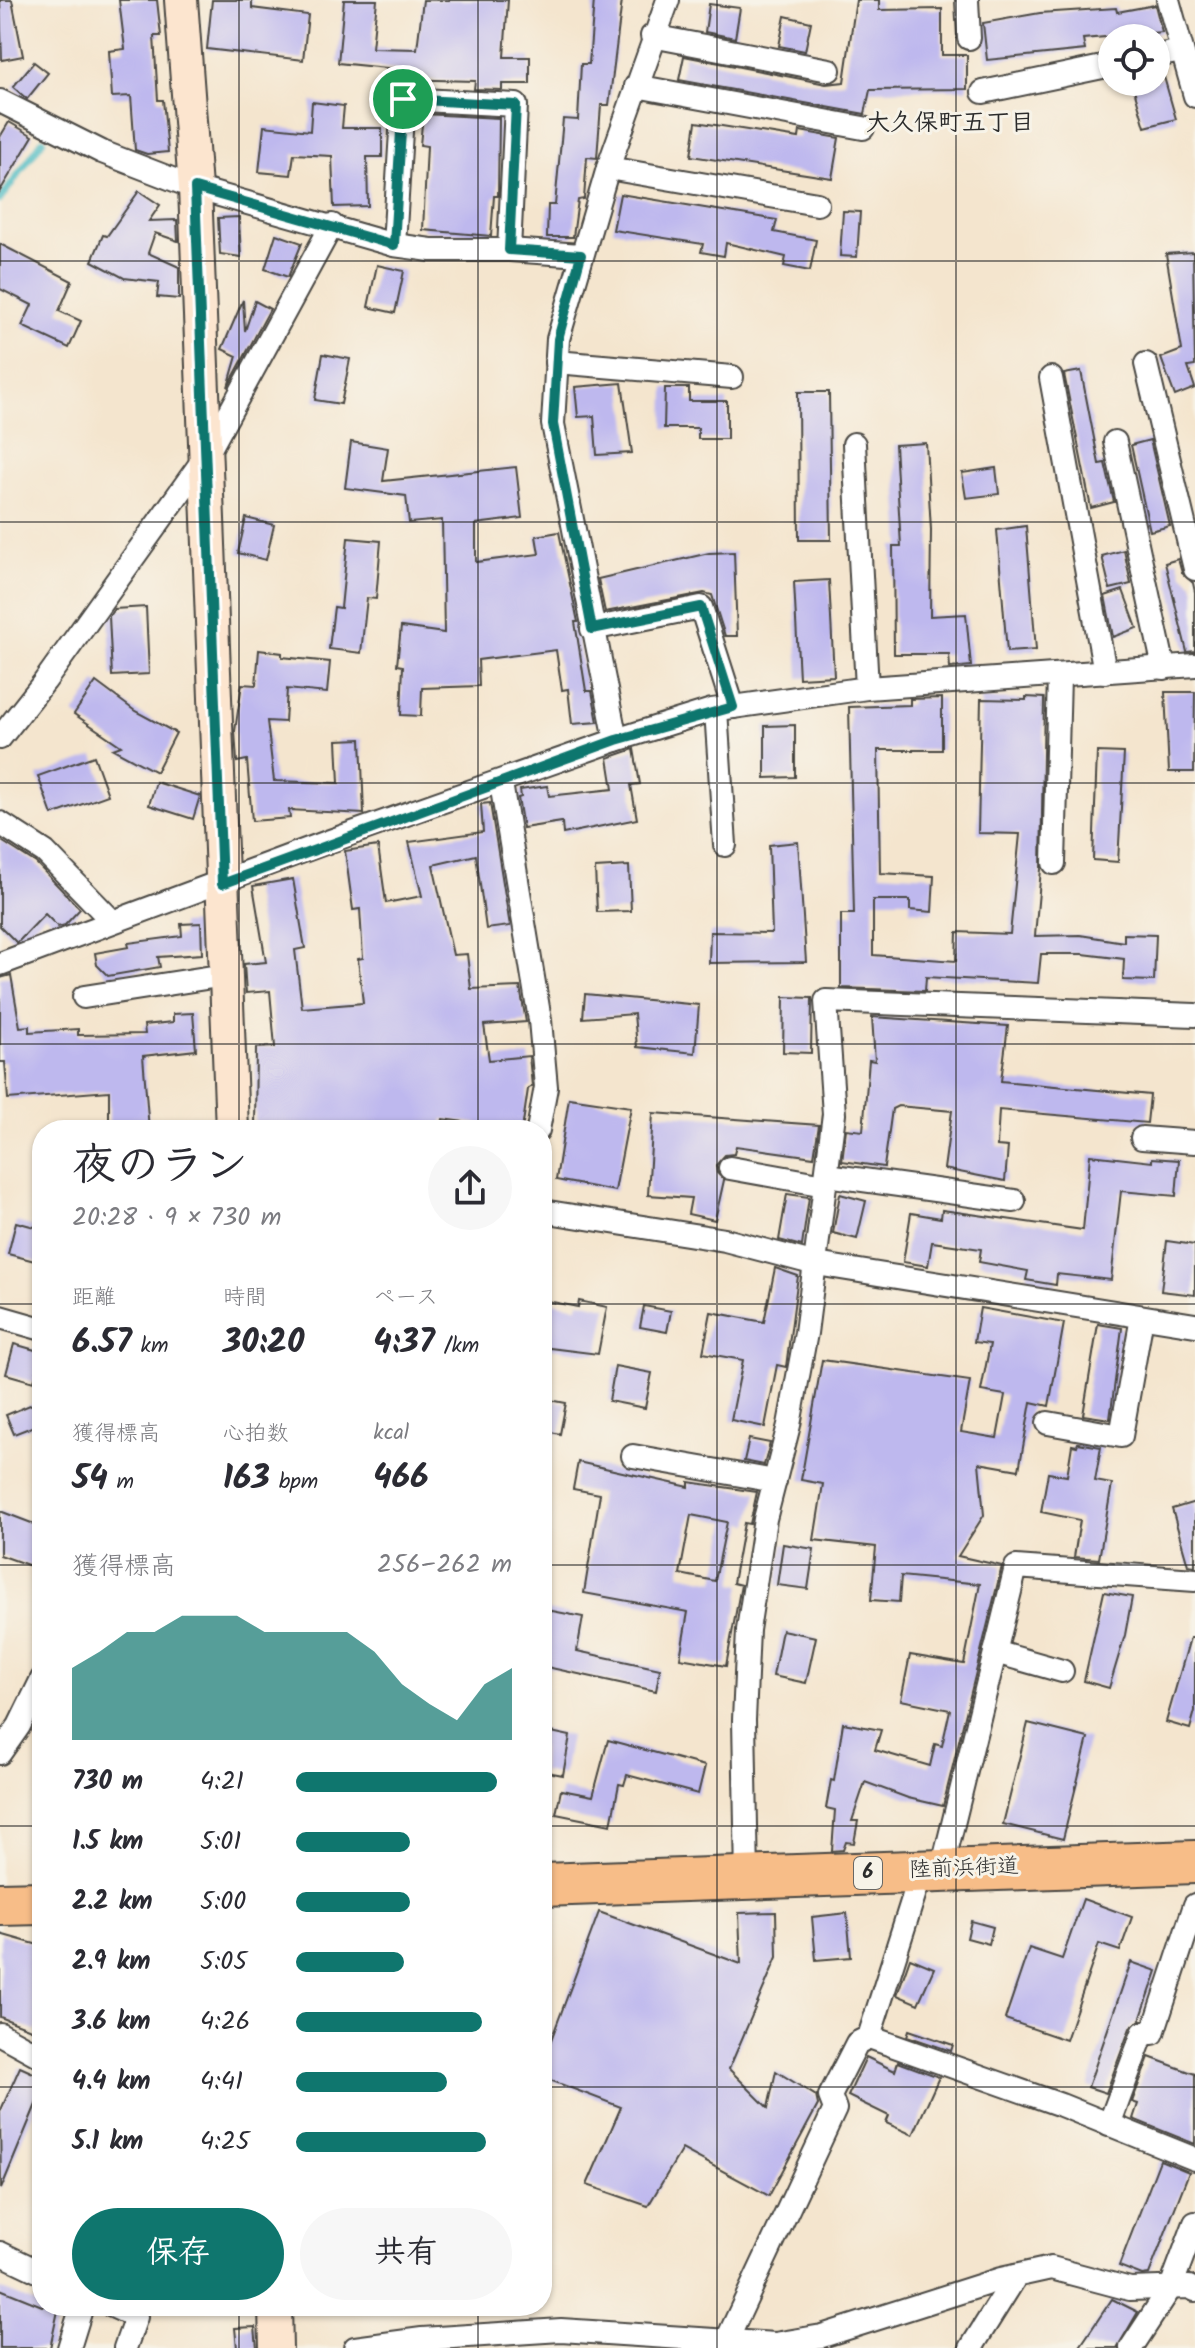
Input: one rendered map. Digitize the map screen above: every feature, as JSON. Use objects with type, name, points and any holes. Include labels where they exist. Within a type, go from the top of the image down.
[{"type":"highway","name":"陸前浜街道","points":[[552,1885],[1195,1862]]},
{"type":"highway","points":[[0,1904],[32,1903]]},
{"type":"street","points":[[181,0],[195,188],[232,1120]]},
{"type":"street","points":[[616,740],[553,424],[556,362],[558,339],[581,255],[652,36],[668,0]]},
{"type":"street","points":[[967,0],[969,38]]},
{"type":"street","points":[[1168,0],[1195,96]]},
{"type":"street","points":[[652,36],[829,70]]},
{"type":"street","points":[[1170,53],[1182,51]]},
{"type":"street","points":[[983,92],[1098,68]]},
{"type":"street","points":[[636,86],[863,128]]},
{"type":"street","points":[[394,245],[403,99],[516,105],[509,250]]},
{"type":"street","points":[[0,101],[102,152],[195,188],[394,245],[431,250],[509,250],[581,255]]},
{"type":"street","points":[[608,168],[817,204]]},
{"type":"street","points":[[0,738],[45,681],[206,456],[332,225]]},
{"type":"street","points":[[556,362],[732,377]]},
{"type":"street","points":[[1146,364],[1195,569]]},
{"type":"street","points":[[1051,378],[1105,672]]},
{"type":"street","points":[[1115,442],[1164,668]]},
{"type":"street","points":[[854,444],[867,688]]},
{"type":"street","points":[[592,629],[701,607],[724,708],[725,845]]},
{"type":"street","points":[[0,964],[112,921],[222,884],[330,841],[616,740],[724,708],[867,688],[1195,665]]},
{"type":"street","points":[[1054,863],[1059,676]]},
{"type":"street","points":[[501,783],[540,1020],[546,1087],[540,1120]]},
{"type":"street","points":[[0,823],[45,852],[112,921]]},
{"type":"street","points":[[84,997],[225,975]]},
{"type":"street","points":[[747,1879],[744,1720],[748,1630],[765,1519],[806,1333],[816,1264],[834,1114],[826,1001],[1195,1015]]},
{"type":"street","points":[[1142,1138],[1195,1142]]},
{"type":"street","points":[[730,1168],[1014,1201]]},
{"type":"street","points":[[552,1213],[725,1240],[816,1264],[1195,1325]]},
{"type":"street","points":[[0,1317],[32,1326]]},
{"type":"street","points":[[1048,1423],[1121,1436],[1142,1317]]},
{"type":"street","points":[[633,1456],[775,1481]]},
{"type":"street","points":[[727,2340],[835,2109],[830,2096],[857,2043],[869,2037],[932,1870],[995,1652],[1016,1567],[1195,1580]]},
{"type":"street","points":[[995,1652],[1062,1671]]},
{"type":"street","points":[[0,1753],[19,1726],[32,1699]]},
{"type":"street","points":[[1109,2125],[1143,2033],[1153,2033],[1195,1905]]},
{"type":"street","points":[[0,2034],[32,2052]]},
{"type":"street","points":[[869,2037],[1195,2159]]},
{"type":"street","points":[[1131,2348],[1171,2287],[1195,2223]]},
{"type":"street","points":[[0,2253],[32,2268]]},
{"type":"street","points":[[355,2348],[422,2339],[561,2330],[775,2344],[822,2336],[1051,2268],[1130,2289],[1171,2287],[1195,2290]]},
{"type":"street","points":[[971,2348],[1016,2276]]},
{"type":"street","points":[[69,2348],[79,2316]]},
{"type":"street","points":[[125,2348],[134,2316]]},
{"type":"street","points":[[275,2316],[276,2348]]},
{"type":"building","points":[[0,0],[12,0],[23,56],[2,60]]},
{"type":"building","points":[[119,0],[157,0],[161,36],[154,36],[158,100],[163,100],[168,152],[147,154],[135,150],[131,96],[112,97],[109,51],[125,49]]},
{"type":"building","points":[[212,0],[252,0],[252,8],[308,15],[303,60],[207,49]]},
{"type":"building","points":[[344,0],[377,0],[372,48],[417,49],[423,0],[508,0],[504,57],[530,57],[530,84],[502,84],[502,90],[474,89],[475,81],[396,79],[396,69],[338,63]]},
{"type":"building","points":[[594,0],[622,0],[609,105],[601,105],[597,158],[587,157],[584,199],[578,200],[573,237],[547,237],[548,205],[555,205],[563,119],[578,120],[581,64],[589,64]]},
{"type":"building","points":[[856,0],[879,0],[879,10],[942,9],[942,55],[967,55],[967,89],[870,90],[865,114],[679,80],[684,56],[826,84],[844,82]]},
{"type":"building","points":[[709,4],[740,8],[735,38],[705,32]]},
{"type":"building","points":[[1155,5],[1160,24],[1098,24],[1098,38],[1083,39],[1085,50],[987,60],[983,23],[1040,13],[1116,8],[1117,12]]},
{"type":"building","points":[[785,16],[811,22],[805,51],[779,46]]},
{"type":"building","points":[[34,62],[48,73],[27,99],[13,87]]},
{"type":"building","points":[[1136,96],[1169,96],[1176,119],[1145,127]]},
{"type":"building","points":[[312,102],[344,106],[342,128],[382,128],[382,157],[367,157],[368,206],[334,207],[332,156],[294,154],[291,175],[259,172],[264,126],[310,131]]},
{"type":"building","points":[[423,114],[499,118],[498,196],[494,196],[491,236],[423,230],[427,146],[420,145]]},
{"type":"building","points":[[9,122],[33,136],[0,191],[0,137]]},
{"type":"building","points":[[696,122],[799,138],[800,131],[839,138],[832,178],[691,156]]},
{"type":"building","points":[[139,191],[160,205],[149,221],[177,220],[178,241],[155,233],[148,253],[179,267],[179,299],[157,297],[159,282],[124,278],[92,261],[103,235],[107,236]]},
{"type":"building","points":[[620,194],[777,220],[774,232],[816,240],[810,271],[784,266],[786,257],[726,243],[724,256],[701,252],[703,244],[613,230]]},
{"type":"building","points":[[843,211],[860,212],[857,257],[840,256]]},
{"type":"building","points":[[239,217],[241,257],[220,254],[218,218]]},
{"type":"building","points":[[276,234],[302,243],[288,277],[265,269]]},
{"type":"building","points":[[0,244],[72,281],[59,311],[81,321],[69,348],[22,326],[32,305],[0,289]]},
{"type":"building","points":[[1193,252],[1195,366],[1188,367],[1195,388],[1175,396],[1161,358],[1182,350],[1166,254]]},
{"type":"building","points":[[377,265],[404,271],[395,313],[368,307]]},
{"type":"building","points":[[243,300],[245,331],[255,301],[270,309],[228,387],[237,356],[222,349]]},
{"type":"building","points":[[323,354],[350,359],[341,404],[315,400]]},
{"type":"building","points":[[1081,371],[1099,464],[1105,463],[1114,502],[1091,508],[1064,374]]},
{"type":"building","points":[[622,383],[632,453],[597,455],[594,416],[578,417],[575,387]]},
{"type":"building","points":[[665,388],[689,388],[689,401],[727,401],[727,439],[698,439],[698,428],[664,428]]},
{"type":"building","points":[[798,392],[829,392],[831,540],[799,540]]},
{"type":"building","points":[[1150,440],[1170,526],[1150,531],[1131,445]]},
{"type":"building","points":[[351,442],[388,448],[383,481],[516,467],[522,518],[476,524],[476,562],[539,554],[536,536],[559,532],[578,622],[575,622],[586,691],[592,691],[598,722],[572,724],[568,689],[562,690],[556,650],[478,660],[479,686],[422,688],[421,716],[401,715],[403,666],[397,665],[401,627],[444,633],[442,520],[409,523],[406,496],[345,488]]},
{"type":"building","points":[[926,443],[931,530],[930,616],[966,614],[971,666],[950,668],[949,654],[894,654],[893,546],[901,546],[895,445]]},
{"type":"building","points":[[996,468],[999,494],[966,498],[962,473]]},
{"type":"building","points":[[246,518],[274,525],[266,560],[238,553]]},
{"type":"building","points":[[1026,526],[1036,650],[1007,652],[997,530]]},
{"type":"building","points":[[348,538],[381,541],[376,599],[367,598],[361,653],[329,649],[334,607],[341,608]]},
{"type":"building","points":[[1124,550],[1131,584],[1110,589],[1102,556]]},
{"type":"building","points":[[734,552],[737,636],[725,636],[712,595],[704,593],[605,612],[598,579],[709,553]]},
{"type":"building","points":[[1178,559],[1182,573],[1193,583],[1195,592],[1195,651],[1187,652],[1165,563]]},
{"type":"building","points":[[829,580],[834,676],[799,678],[794,582]]},
{"type":"building","points":[[1123,590],[1137,628],[1113,637],[1105,596]]},
{"type":"building","points":[[146,607],[149,674],[112,676],[109,616],[114,609]]},
{"type":"building","points":[[259,650],[282,653],[282,657],[330,662],[327,693],[287,689],[285,722],[267,721],[274,781],[339,783],[337,740],[361,739],[364,814],[289,810],[290,818],[252,821],[247,760],[237,762],[235,731],[242,684],[256,685]]},
{"type":"building","points":[[96,682],[135,711],[176,733],[156,772],[113,749],[121,746],[74,714]]},
{"type":"building","points":[[1165,692],[1195,692],[1194,772],[1169,772]]},
{"type":"building","points":[[1026,697],[1044,698],[1041,869],[1035,936],[1080,935],[1124,942],[1124,934],[1156,935],[1154,981],[1123,980],[1124,959],[1083,954],[1041,954],[1038,983],[926,977],[925,991],[841,988],[841,914],[854,914],[849,707],[910,705],[910,699],[942,698],[942,750],[878,750],[880,873],[934,876],[932,912],[910,910],[910,900],[873,900],[873,955],[956,961],[957,932],[1010,934],[1020,834],[978,833],[981,699],[1026,700]]},
{"type":"building","points":[[795,725],[795,777],[765,778],[765,726]]},
{"type":"building","points":[[634,749],[640,784],[631,785],[637,819],[563,834],[562,822],[523,828],[518,798],[521,797],[520,790],[547,786],[549,796],[613,789],[608,758]]},
{"type":"building","points":[[1097,752],[1124,753],[1118,862],[1093,860]]},
{"type":"building","points":[[94,756],[108,795],[52,815],[38,776]]},
{"type":"building","points":[[156,782],[200,796],[193,819],[149,805]]},
{"type":"building","points":[[490,803],[510,926],[486,929],[476,855],[433,865],[453,955],[467,954],[471,989],[520,987],[526,1022],[484,1025],[489,1060],[529,1056],[532,1086],[528,1089],[523,1120],[255,1120],[256,1048],[275,1047],[270,991],[246,993],[244,964],[266,962],[253,886],[293,879],[305,948],[295,950],[302,1008],[363,1003],[358,959],[363,958],[360,909],[353,910],[345,851],[378,846],[386,903],[422,896],[409,842],[483,832],[481,804]]},
{"type":"building","points":[[0,840],[36,863],[80,909],[65,925],[58,927],[45,914],[17,943],[0,926]]},
{"type":"building","points":[[798,842],[806,962],[709,963],[710,932],[772,933],[769,845]]},
{"type":"building","points":[[629,866],[631,911],[597,912],[595,868]]},
{"type":"building","points":[[201,923],[202,954],[158,957],[160,967],[108,976],[97,965],[95,953],[129,947],[128,943],[182,936],[181,924]]},
{"type":"building","points":[[11,975],[20,1027],[29,1026],[29,1032],[78,1029],[78,1035],[145,1034],[144,1025],[173,1022],[173,1014],[193,1013],[196,1050],[143,1056],[148,1120],[109,1120],[109,1091],[8,1099],[5,1062],[0,1062],[0,978]]},
{"type":"building","points":[[585,994],[699,1005],[695,1053],[637,1047],[634,1014],[583,1018]]},
{"type":"building","points":[[784,997],[812,998],[811,1053],[783,1052]]},
{"type":"building","points":[[872,1017],[1008,1026],[1001,1081],[1150,1095],[1147,1123],[999,1110],[997,1146],[1008,1147],[1005,1181],[944,1169],[952,1111],[898,1106],[892,1109],[884,1167],[842,1161],[846,1129],[863,1131],[869,1060],[875,1061]]},
{"type":"building","points":[[569,1098],[631,1107],[615,1191],[556,1180]]},
{"type":"building","points":[[653,1113],[819,1125],[814,1157],[736,1146],[734,1154],[725,1155],[716,1165],[717,1173],[724,1180],[715,1220],[688,1214],[691,1198],[648,1195]]},
{"type":"building","points":[[1090,1155],[1152,1162],[1152,1158],[1179,1160],[1176,1196],[1121,1191],[1111,1280],[1057,1274],[1056,1285],[1026,1280],[1028,1271],[979,1262],[981,1249],[932,1242],[928,1266],[903,1262],[911,1213],[941,1218],[942,1210],[1083,1230]]},
{"type":"building","points":[[787,1194],[809,1197],[802,1246],[779,1240]]},
{"type":"building","points":[[840,1194],[866,1201],[857,1239],[833,1233]]},
{"type":"building","points":[[16,1222],[32,1226],[32,1260],[8,1254]]},
{"type":"building","points":[[1167,1241],[1195,1245],[1195,1295],[1161,1291]]},
{"type":"building","points":[[775,1268],[798,1276],[786,1367],[777,1365],[765,1427],[731,1420],[743,1360],[703,1353],[711,1312],[764,1322]]},
{"type":"building","points":[[579,1301],[607,1307],[598,1354],[552,1348],[552,1302],[578,1307]]},
{"type":"building","points":[[644,1306],[671,1311],[667,1332],[640,1327]]},
{"type":"building","points":[[980,1308],[1064,1323],[1049,1406],[1031,1402],[1019,1470],[979,1463],[984,1515],[958,1556],[1002,1566],[943,1806],[908,1798],[865,1782],[852,1821],[858,1821],[854,1843],[846,1842],[843,1850],[832,1851],[835,1810],[826,1808],[831,1780],[834,1781],[843,1723],[881,1730],[875,1750],[930,1766],[935,1744],[942,1746],[950,1710],[901,1700],[910,1655],[964,1664],[980,1584],[901,1576],[899,1602],[871,1600],[876,1547],[814,1540],[823,1484],[801,1480],[822,1360],[970,1381],[961,1432],[997,1438],[1005,1395],[981,1391],[990,1344],[974,1342]]},
{"type":"building","points":[[1098,1324],[1122,1328],[1110,1419],[1083,1415]]},
{"type":"building","points":[[14,1344],[32,1349],[32,1381],[6,1374]]},
{"type":"building","points":[[615,1366],[652,1373],[645,1408],[609,1401]]},
{"type":"building","points":[[552,1400],[566,1403],[560,1434],[552,1432]]},
{"type":"building","points":[[32,1404],[32,1427],[14,1434],[6,1415]]},
{"type":"building","points":[[749,1439],[770,1443],[764,1465],[744,1461]]},
{"type":"building","points":[[1078,1443],[1101,1447],[1095,1481],[1112,1484],[1099,1559],[1074,1557],[1080,1520],[1041,1512],[1048,1473],[1067,1476],[1072,1445],[1077,1446]]},
{"type":"building","points":[[578,1462],[689,1487],[689,1482],[757,1492],[750,1524],[744,1523],[733,1583],[741,1585],[726,1666],[680,1658],[688,1612],[584,1593],[600,1494],[573,1489]],"holes":[[[691,1515],[727,1522],[715,1581],[680,1574]]]},
{"type":"building","points":[[1195,1502],[1195,1566],[1188,1565],[1172,1509]]},
{"type":"building","points":[[0,1511],[32,1523],[32,1566],[0,1555]]},
{"type":"building","points":[[783,1544],[814,1549],[808,1589],[777,1585]]},
{"type":"building","points":[[1104,1592],[1132,1597],[1125,1635],[1109,1688],[1084,1681]]},
{"type":"building","points":[[552,1611],[583,1617],[577,1651],[660,1669],[656,1691],[552,1668]]},
{"type":"building","points":[[782,1630],[816,1637],[806,1683],[773,1676]]},
{"type":"building","points":[[1190,1638],[1195,1638],[1195,1711],[1190,1729],[1166,1722]]},
{"type":"building","points":[[1028,1723],[1088,1738],[1063,1839],[1003,1824]]},
{"type":"building","points":[[552,1732],[570,1736],[563,1775],[552,1773]]},
{"type":"building","points":[[608,1740],[705,1766],[698,1794],[627,1775],[624,1785],[619,1784],[611,1825],[556,1814],[561,1790],[593,1796]]},
{"type":"building","points":[[1083,1899],[1132,1917],[1120,1951],[1099,1944],[1066,2040],[1005,2019],[1029,1948],[1062,1959]]},
{"type":"building","points":[[599,1912],[741,1964],[739,1913],[776,1912],[777,1957],[729,2069],[768,2108],[776,2071],[816,2096],[818,2105],[769,2196],[682,2149],[648,2206],[587,2185],[621,2107],[552,2081],[552,2037]]},
{"type":"building","points":[[847,1913],[851,1957],[816,1960],[812,1917]]},
{"type":"building","points":[[971,1921],[993,1927],[989,1944],[967,1938]]},
{"type":"building","points":[[0,1934],[32,1943],[32,2029],[0,2017]]},
{"type":"building","points":[[910,1958],[934,1968],[918,2004],[897,1995]]},
{"type":"building","points":[[1131,1962],[1157,1971],[1140,2020],[1130,2028],[1106,2093],[1088,2087]]},
{"type":"building","points":[[909,2030],[953,2045],[951,2051],[907,2036]]},
{"type":"building","points":[[866,2057],[895,2071],[898,2062],[939,2077],[913,2135],[886,2123],[889,2116],[848,2096]]},
{"type":"building","points":[[1149,2057],[1195,2074],[1195,2144],[1133,2119],[1138,2104],[1132,2102]]},
{"type":"building","points":[[20,2067],[32,2072],[32,2114],[1,2189],[0,2112]]},
{"type":"building","points":[[1160,2160],[1189,2172],[1149,2274],[1142,2275],[1119,2266]]},
{"type":"building","points":[[0,2289],[32,2302],[32,2316],[57,2316],[50,2348],[0,2348]]},
{"type":"building","points":[[1112,2299],[1138,2312],[1117,2348],[1079,2348]]},
{"type":"building","points":[[255,2327],[257,2348],[237,2348],[235,2328]]},
{"type":"waterway","points":[[0,200],[43,140]]},
{"type":"district","name":"大久保町五丁目","points":[[950,123]]},
{"type":"route","points":[[403,99],[516,105],[509,250],[581,255],[558,339],[553,424],[592,629],[701,607],[733,707],[712,710],[616,740],[330,841],[222,884],[195,188],[394,245],[403,99]]}]
